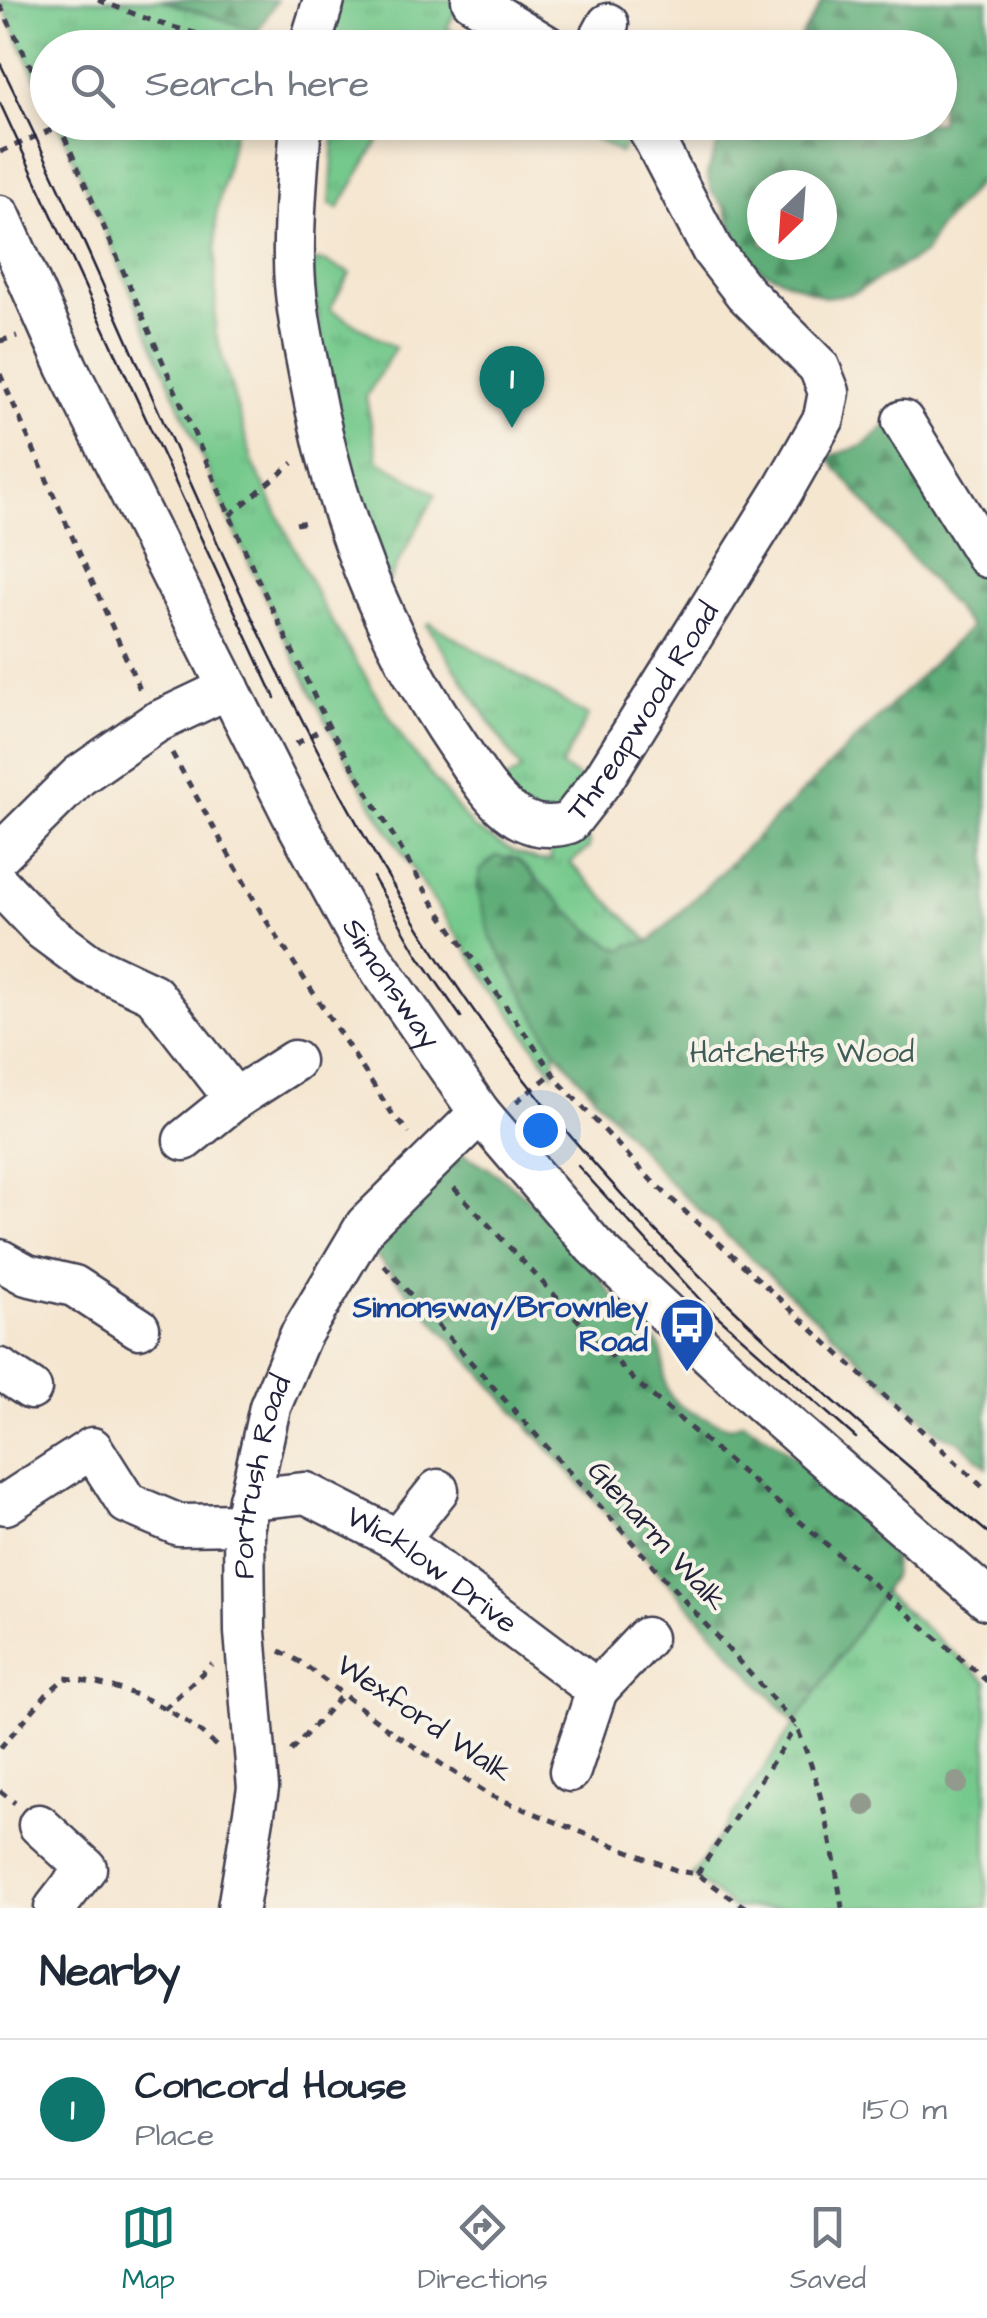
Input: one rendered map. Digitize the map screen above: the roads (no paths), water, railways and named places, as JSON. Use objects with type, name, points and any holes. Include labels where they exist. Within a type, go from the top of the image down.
[{"type":"street","points":[[315,30],[324,0]]},
{"type":"street","points":[[472,0],[521,30]]},
{"type":"street","name":"Threapwood Road","points":[[300,140],[294,262],[321,439],[344,516],[381,614],[429,703],[500,806],[520,821],[544,826],[569,823],[604,778],[824,418],[828,392],[819,367],[744,293],[712,250],[654,140]]},
{"type":"street","name":"Simonsway","points":[[0,216],[67,367],[362,944],[485,1118],[594,1246],[762,1403],[987,1599]]},
{"type":"street","points":[[903,421],[987,557]]},
{"type":"street","points":[[0,854],[79,776],[156,723],[229,688]]},
{"type":"street","points":[[0,885],[43,930],[89,964],[154,994],[235,1099]]},
{"type":"street","points":[[184,1140],[235,1099],[294,1062]]},
{"type":"street","name":"Portrush Road","points":[[238,1908],[258,1788],[245,1632],[247,1511],[270,1407],[300,1336],[366,1225],[485,1118]]},
{"type":"street","points":[[13,1268],[74,1286],[139,1328]]},
{"type":"street","name":"Wicklow Drive","points":[[6,1504],[92,1448],[127,1503],[179,1525],[247,1511],[306,1493],[398,1540],[597,1690]]},
{"type":"street","points":[[398,1540],[438,1490]]},
{"type":"street","points":[[570,1771],[597,1690],[646,1638]]},
{"type":"street","points":[[40,1825],[86,1868],[55,1908]]},
{"type":"tram line","points":[[0,63],[30,127]]},
{"type":"tram line","points":[[0,103],[275,698]]},
{"type":"tram line","points":[[36,140],[289,694],[353,816],[424,936],[502,1050],[555,1117],[669,1245],[792,1364],[987,1532]]},
{"type":"tram line","points":[[373,877],[418,955],[461,1017]]},
{"type":"tram line","points":[[578,1166],[704,1304],[856,1438]]},
{"type":"place","name":"Concord House","points":[[512,428]]},
{"type":"place","name":"Simonsway/Brownley Road","points":[[687,1374]]},
{"type":"park label","name":"Hatchetts Wood","points":[[802,1053]]}]
